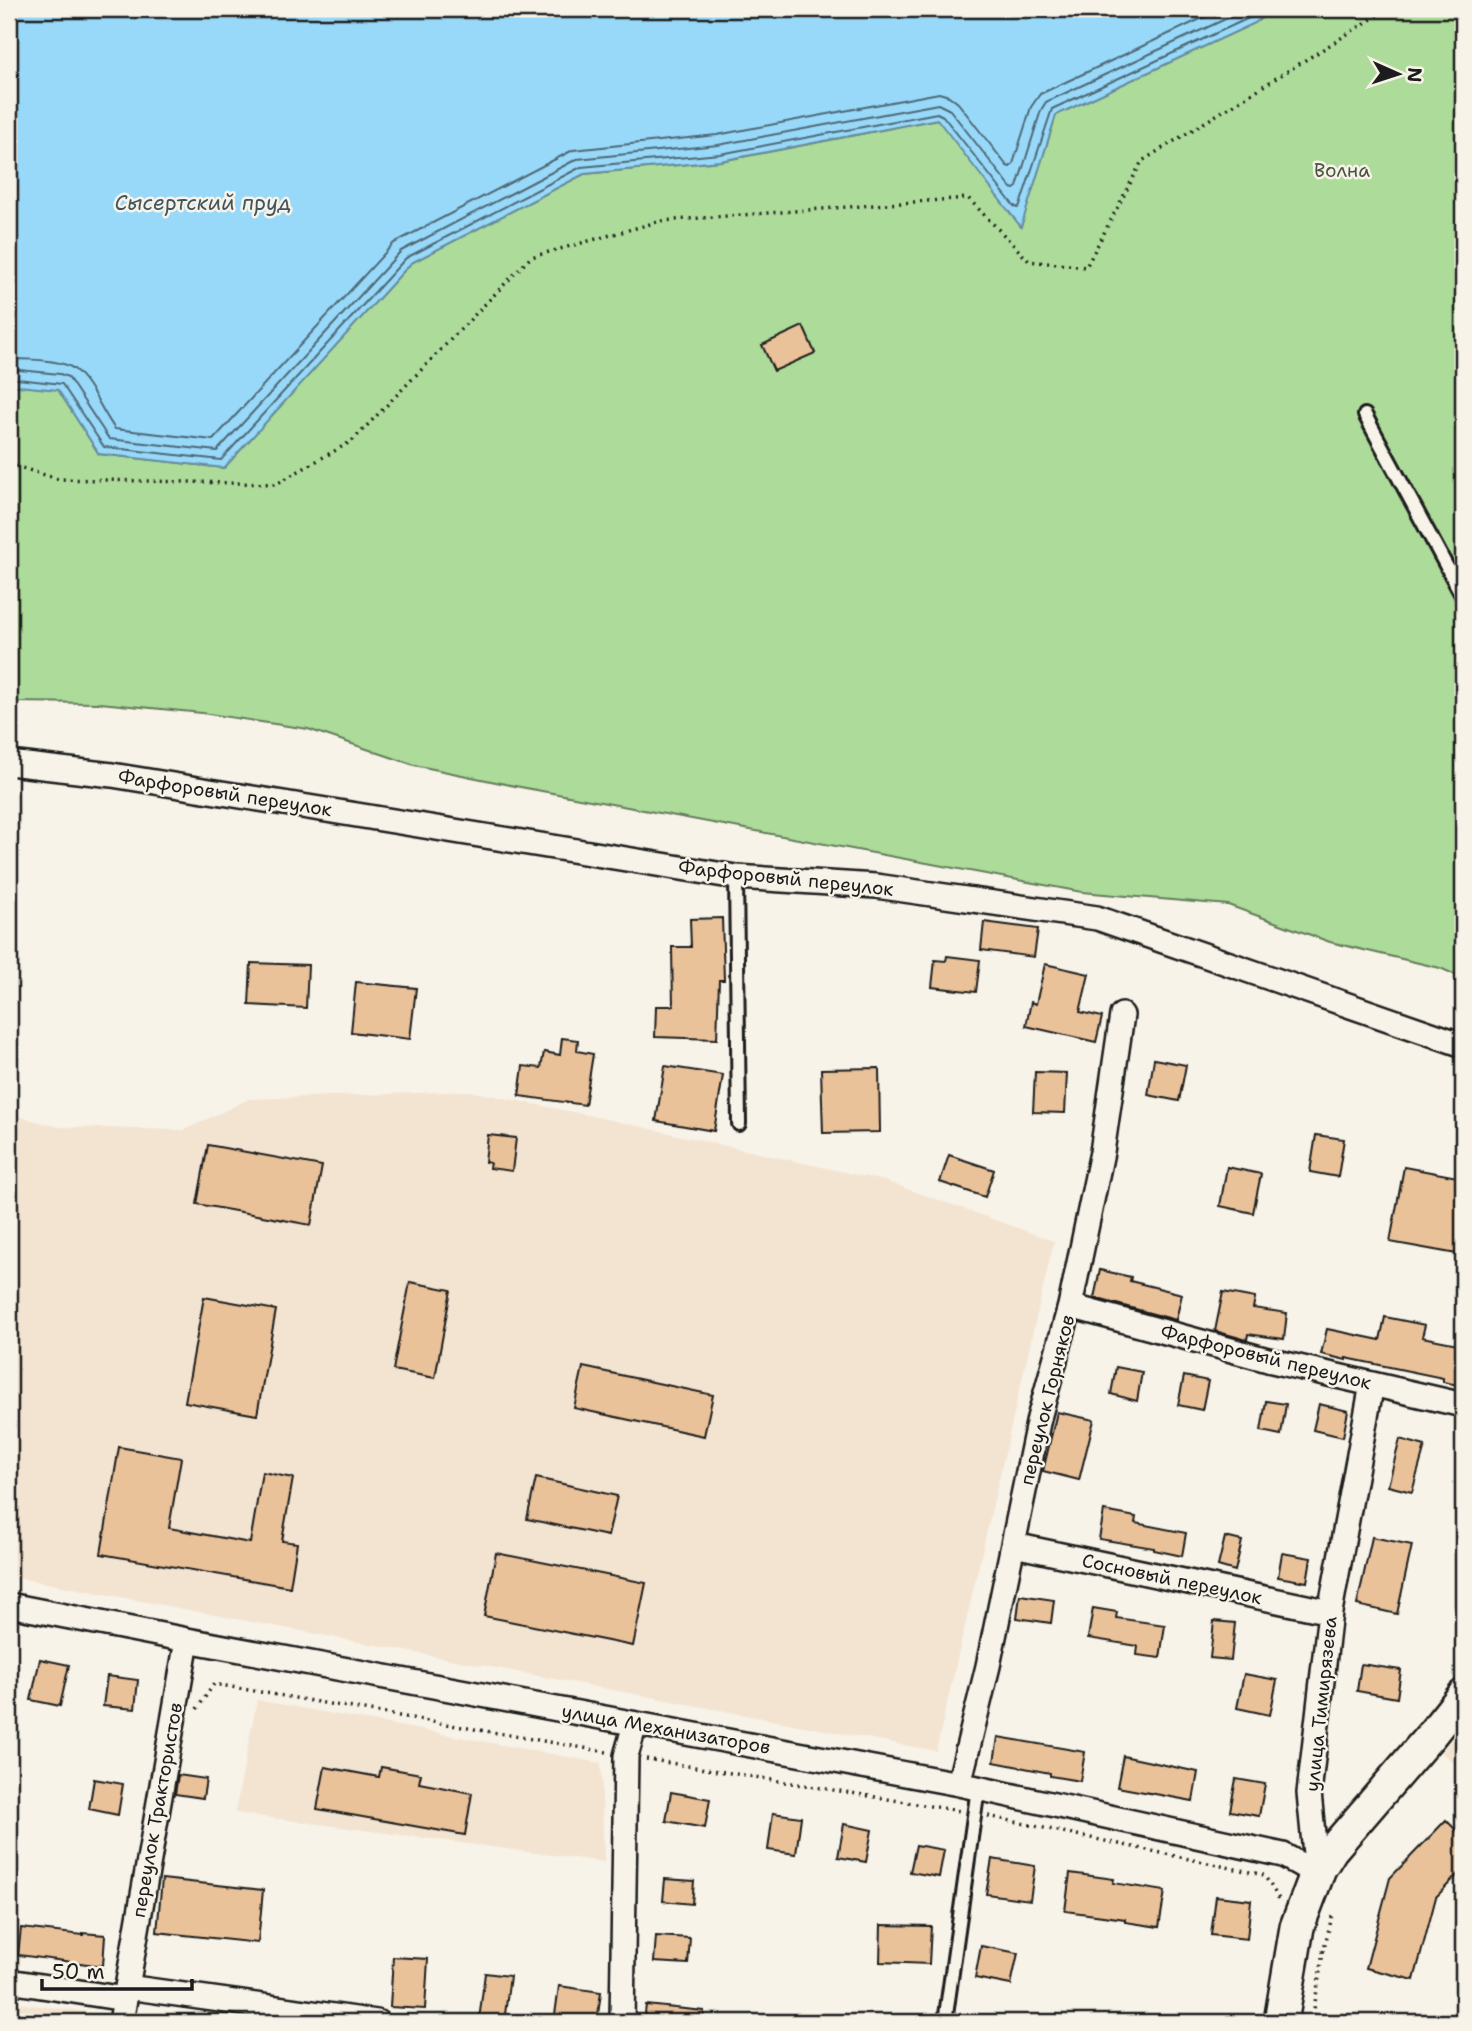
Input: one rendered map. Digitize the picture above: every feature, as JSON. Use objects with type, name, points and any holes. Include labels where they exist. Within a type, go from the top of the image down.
[{"type":"main road","name":"улица Тимирязева","points":[[1281,2022],[1297,1927],[1317,1874]]},
{"type":"street","name":"Фарфоровый переулок","points":[[9,763],[126,777],[736,877],[876,886],[1097,918],[1463,1045]]},
{"type":"street","name":"переулок Горняков","points":[[968,1786],[988,1666],[1039,1418],[1070,1306],[1102,1152],[1122,1015]]},
{"type":"street","name":"Фарфоровый переулок","points":[[1070,1306],[1268,1360],[1463,1405]]},
{"type":"street","name":"улица Тимирязева","points":[[1317,1874],[1310,1793],[1330,1612],[1372,1384]]},
{"type":"street","name":"Сосновый переулок","points":[[1014,1545],[1330,1612]]},
{"type":"street","name":"улица Механизаторов","points":[[9,1605],[968,1786],[1283,1855],[1317,1874]]},
{"type":"street","name":"переулок Трактористов","points":[[121,2022],[187,1640]]},
{"type":"street","points":[[1317,1874],[1332,1850],[1460,1705]]},
{"type":"street","points":[[622,2022],[626,1756],[635,1724]]},
{"type":"street","points":[[9,1981],[377,2022]]},
{"type":"lane","points":[[1365,415],[1463,597]]},
{"type":"lane","points":[[736,877],[739,1124]]},
{"type":"lane","points":[[945,2022],[974,1813],[968,1786]]},
{"type":"path","points":[[9,464],[58,479],[276,484],[352,441],[531,257],[661,220],[968,198],[1029,261],[1086,267],[1142,161],[1388,9]]},
{"type":"path","points":[[193,1715],[214,1684],[974,1813],[1264,1875],[1297,1927],[1323,1952],[1312,2022]]},
{"type":"shaded area","points":[[470,1091],[885,1181],[1054,1241],[936,1751],[9,1576],[9,1114],[59,1127],[184,1130],[249,1099]]},
{"type":"shaded area","points":[[257,1700],[601,1763],[604,1862],[235,1813]]},
{"type":"shaded area","points":[[1463,1725],[1463,1771],[1441,1752]]},
{"type":"shaded area","points":[[9,2002],[105,2014],[103,2022],[9,2022]]},
{"type":"green space","name":"Волна","points":[[1273,9],[1463,9],[1463,978],[1440,968],[1330,942],[1228,905],[1082,892],[515,786],[414,765],[308,729],[202,713],[100,703],[9,702],[9,385],[58,389],[99,454],[224,468],[411,263],[584,174],[721,161],[938,119],[1021,226],[1056,115],[1255,23]]},
{"type":"water","name":"Сысертский пруд","points":[[9,9],[1273,9],[1255,23],[1056,115],[1021,227],[937,119],[720,161],[584,174],[411,263],[224,468],[99,454],[58,390],[9,385]]},
{"type":"building","points":[[803,326],[815,353],[774,371],[762,345]]},
{"type":"building","points":[[722,918],[724,980],[719,980],[717,1039],[655,1037],[656,1006],[673,1006],[672,947],[691,947],[690,919]]},
{"type":"building","points":[[984,922],[1038,929],[1034,957],[981,950]]},
{"type":"building","points":[[947,956],[980,960],[976,992],[932,987],[935,960],[946,961]]},
{"type":"building","points":[[251,963],[308,965],[306,1008],[249,1005]]},
{"type":"building","points":[[1045,964],[1089,974],[1080,1012],[1102,1017],[1096,1042],[1026,1026],[1031,1002],[1036,1004]]},
{"type":"building","points":[[356,982],[416,988],[410,1039],[351,1032]]},
{"type":"building","points":[[562,1038],[578,1040],[577,1051],[593,1054],[585,1105],[519,1096],[523,1066],[541,1068],[544,1052],[560,1055]]},
{"type":"building","points":[[1154,1059],[1186,1065],[1179,1101],[1148,1095]]},
{"type":"building","points":[[665,1066],[723,1075],[714,1131],[656,1121]]},
{"type":"building","points":[[879,1068],[880,1132],[823,1133],[821,1069]]},
{"type":"building","points":[[1035,1072],[1067,1073],[1065,1113],[1033,1112]]},
{"type":"building","points":[[488,1135],[516,1138],[512,1171],[489,1168],[490,1163],[485,1162]]},
{"type":"building","points":[[1316,1135],[1344,1139],[1338,1177],[1310,1172]]},
{"type":"building","points":[[208,1145],[322,1166],[311,1225],[197,1204]]},
{"type":"building","points":[[949,1155],[994,1170],[985,1197],[940,1182]]},
{"type":"building","points":[[1227,1167],[1261,1174],[1253,1213],[1220,1206]]},
{"type":"building","points":[[1404,1167],[1463,1178],[1463,1221],[1457,1254],[1390,1242]]},
{"type":"building","points":[[1100,1270],[1131,1277],[1130,1281],[1182,1294],[1176,1320],[1094,1298]]},
{"type":"building","points":[[410,1282],[451,1290],[435,1378],[393,1370]]},
{"type":"building","points":[[1223,1292],[1255,1298],[1253,1308],[1287,1313],[1284,1339],[1248,1334],[1247,1340],[1215,1331]]},
{"type":"building","points":[[204,1297],[276,1310],[257,1415],[185,1402]]},
{"type":"building","points":[[1385,1317],[1425,1325],[1422,1337],[1463,1345],[1463,1386],[1443,1382],[1443,1378],[1321,1354],[1327,1329],[1380,1340]]},
{"type":"building","points":[[583,1367],[713,1395],[704,1436],[574,1408]]},
{"type":"building","points":[[1116,1367],[1142,1372],[1137,1401],[1111,1394]]},
{"type":"building","points":[[1184,1376],[1208,1381],[1202,1410],[1178,1405]]},
{"type":"building","points":[[1266,1401],[1286,1404],[1281,1435],[1261,1431]]},
{"type":"building","points":[[1319,1404],[1348,1411],[1343,1437],[1313,1430]]},
{"type":"building","points":[[1057,1412],[1094,1420],[1079,1480],[1043,1471]]},
{"type":"building","points":[[1400,1439],[1425,1446],[1412,1492],[1388,1486]]},
{"type":"building","points":[[119,1447],[181,1458],[169,1528],[250,1543],[262,1472],[293,1478],[282,1541],[297,1543],[290,1587],[101,1554]]},
{"type":"building","points":[[536,1478],[617,1496],[608,1536],[527,1519]]},
{"type":"building","points":[[1104,1511],[1136,1517],[1135,1523],[1186,1533],[1182,1556],[1154,1548],[1099,1539]]},
{"type":"building","points":[[1225,1537],[1242,1541],[1235,1571],[1218,1566]]},
{"type":"building","points":[[1372,1537],[1412,1545],[1397,1614],[1357,1605]]},
{"type":"building","points":[[496,1553],[646,1583],[633,1646],[484,1616]]},
{"type":"building","points":[[1282,1553],[1311,1558],[1307,1582],[1278,1577]]},
{"type":"building","points":[[1020,1595],[1054,1600],[1051,1623],[1017,1618]]},
{"type":"building","points":[[1093,1608],[1117,1612],[1116,1618],[1165,1625],[1160,1658],[1137,1655],[1138,1646],[1088,1638]]},
{"type":"building","points":[[1214,1621],[1235,1623],[1231,1660],[1210,1658]]},
{"type":"building","points":[[40,1659],[69,1665],[60,1706],[31,1700]]},
{"type":"building","points":[[1361,1664],[1401,1670],[1397,1698],[1357,1691]]},
{"type":"building","points":[[1244,1674],[1277,1680],[1270,1715],[1237,1708]]},
{"type":"building","points":[[107,1676],[138,1680],[135,1709],[103,1706]]},
{"type":"building","points":[[998,1737],[1085,1752],[1080,1781],[994,1762]]},
{"type":"building","points":[[1123,1756],[1198,1772],[1193,1801],[1117,1787]]},
{"type":"building","points":[[325,1767],[379,1777],[381,1767],[421,1774],[419,1783],[472,1793],[465,1835],[317,1809]]},
{"type":"building","points":[[178,1775],[206,1779],[203,1798],[175,1794]]},
{"type":"building","points":[[94,1779],[123,1784],[118,1815],[89,1809]]},
{"type":"building","points":[[1236,1779],[1265,1784],[1259,1816],[1230,1811]]},
{"type":"building","points":[[671,1792],[710,1799],[705,1828],[666,1821]]},
{"type":"building","points":[[773,1813],[801,1817],[796,1854],[768,1850]]},
{"type":"building","points":[[1446,1820],[1463,1837],[1463,1869],[1436,1897],[1414,1980],[1366,1968],[1390,1878]]},
{"type":"building","points":[[844,1824],[872,1830],[866,1862],[838,1857]]},
{"type":"building","points":[[916,1845],[944,1850],[939,1877],[910,1872]]},
{"type":"building","points":[[992,1859],[1035,1866],[1030,1900],[986,1894]]},
{"type":"building","points":[[1070,1873],[1114,1879],[1113,1883],[1165,1891],[1159,1927],[1125,1922],[1125,1919],[1065,1911]]},
{"type":"building","points":[[162,1879],[263,1890],[258,1943],[157,1932]]},
{"type":"building","points":[[665,1879],[694,1881],[692,1904],[663,1901]]},
{"type":"building","points":[[1216,1896],[1251,1900],[1247,1939],[1211,1935]]},
{"type":"building","points":[[881,1925],[931,1926],[929,1964],[880,1962]]},
{"type":"building","points":[[21,1928],[105,1935],[103,1966],[18,1955]]},
{"type":"building","points":[[656,1936],[690,1938],[688,1964],[654,1962]]},
{"type":"building","points":[[981,1946],[1018,1953],[1011,1985],[975,1978]]},
{"type":"building","points":[[393,1957],[428,1959],[425,2009],[390,2007]]},
{"type":"building","points":[[485,1973],[510,1976],[504,2022],[479,2020]]},
{"type":"building","points":[[559,1986],[601,1992],[597,2022],[554,2022]]},
{"type":"building","points":[[646,2005],[704,2011],[703,2022],[644,2022]]}]
